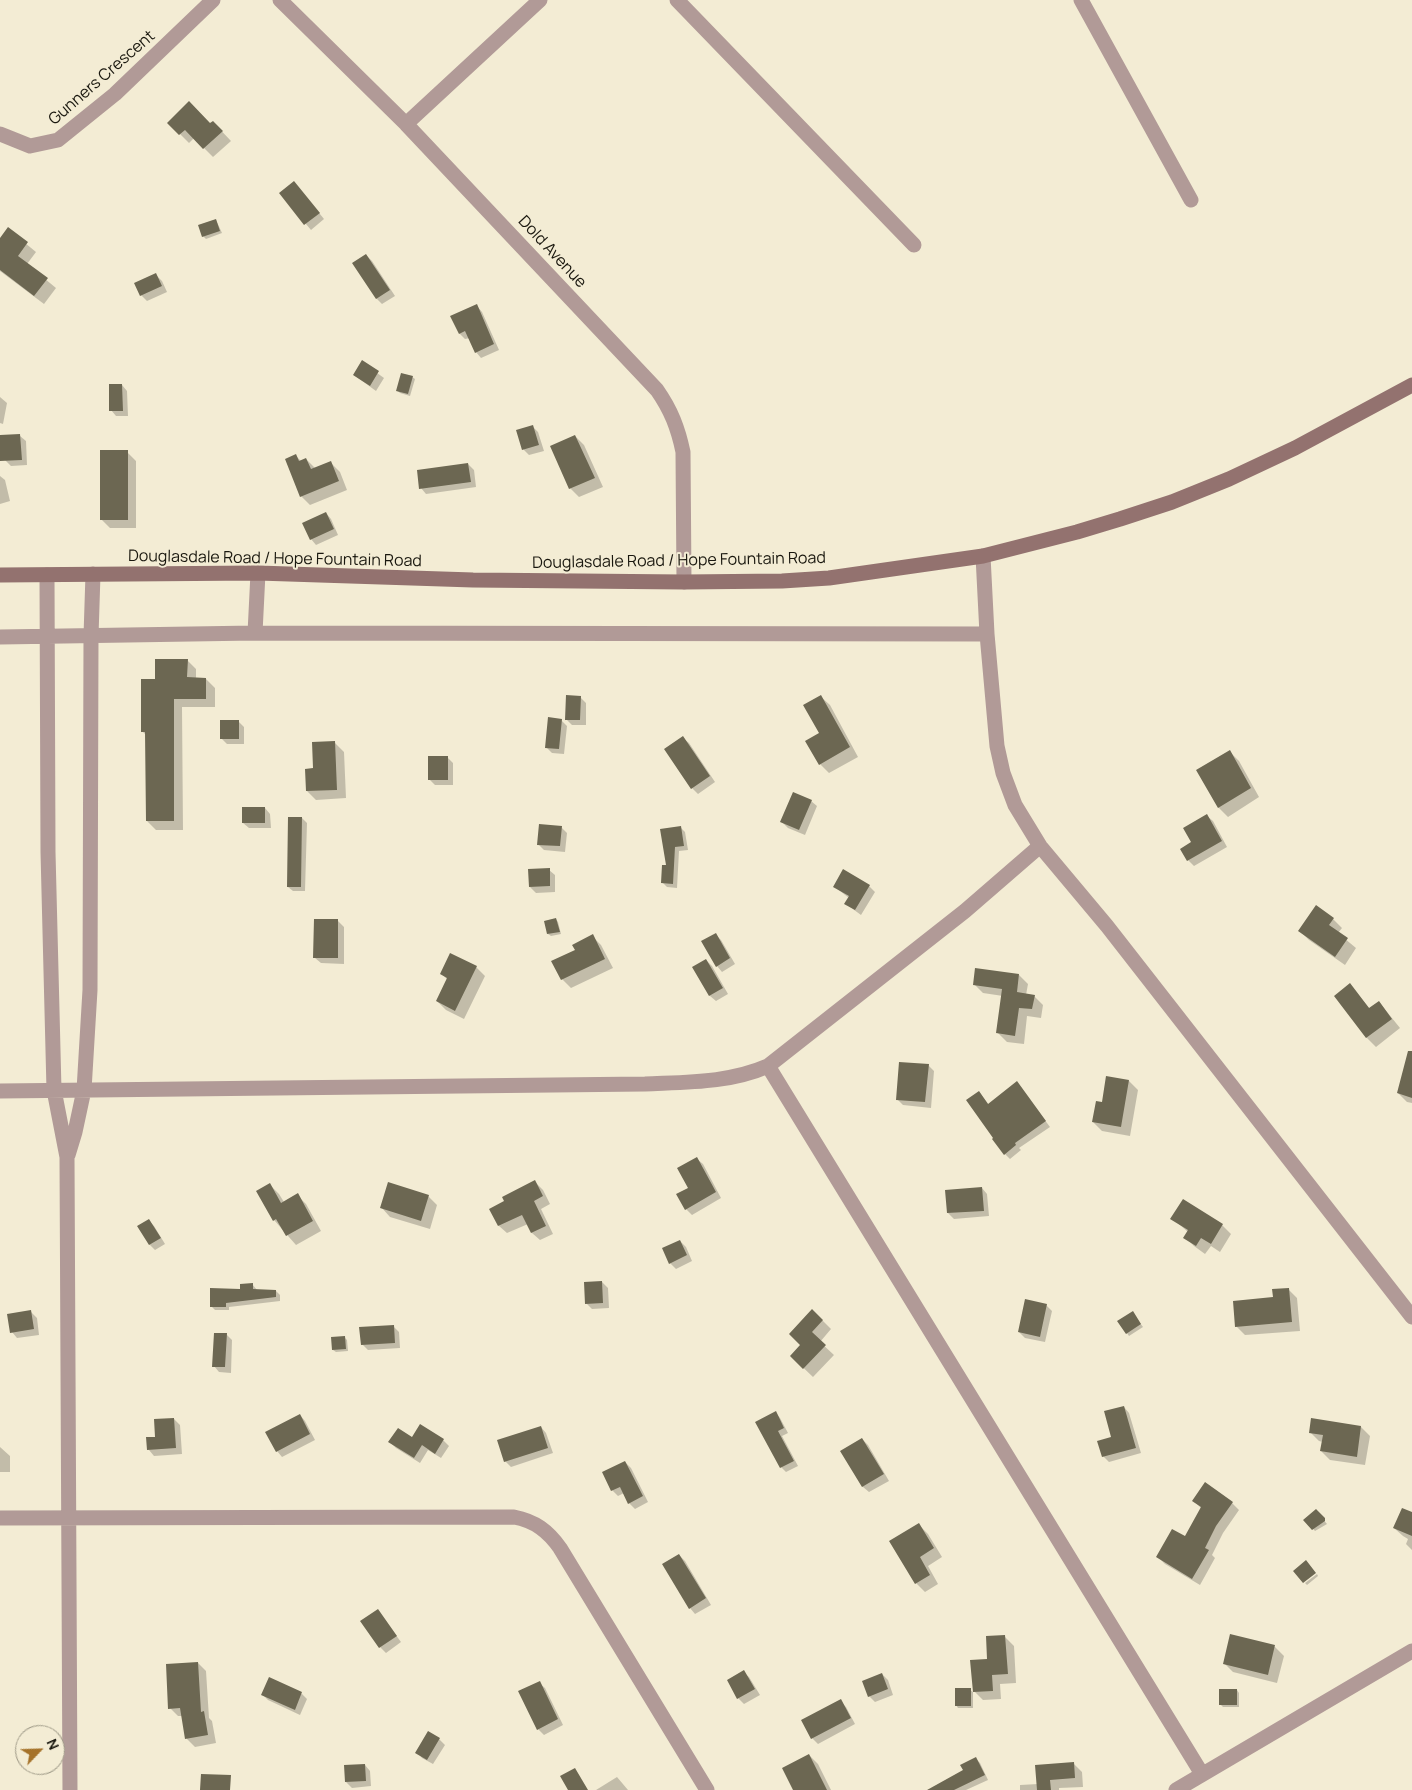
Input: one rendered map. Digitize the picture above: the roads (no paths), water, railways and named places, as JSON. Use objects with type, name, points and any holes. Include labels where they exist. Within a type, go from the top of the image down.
[{"type":"main road","name":"Douglasdale Road / Hope Fountain Road","points":[[0,575],[258,573],[473,580],[684,582],[782,581],[829,578],[983,556],[1078,532],[1172,502],[1295,448],[1412,385]]},
{"type":"street","name":"Gunners Crescent","points":[[0,134],[30,146],[58,140],[115,94],[213,0]]},
{"type":"street","name":"Dold Avenue","points":[[280,0],[406,124],[649,379],[665,401],[679,432],[683,452],[684,582]]},
{"type":"street","points":[[406,124],[540,0]]},
{"type":"street","points":[[677,0],[914,245]]},
{"type":"street","points":[[1081,0],[1191,200]]},
{"type":"street","points":[[983,556],[987,634],[997,746],[1003,773],[1015,805],[1040,846],[1107,926],[1412,1317]]},
{"type":"street","points":[[255,633],[258,573]]},
{"type":"street","points":[[67,1156],[75,1132],[84,1090],[90,990],[91,636],[93,574]]},
{"type":"street","points":[[47,575],[48,852],[54,1090],[67,1156],[70,1790]]},
{"type":"street","points":[[0,637],[255,633],[987,634]]},
{"type":"street","points":[[0,1091],[645,1084],[724,1079],[748,1074],[768,1066],[965,911],[1040,846]]},
{"type":"street","points":[[768,1066],[1202,1774]]},
{"type":"street","points":[[0,1518],[514,1516],[528,1520],[538,1525],[551,1536],[560,1548],[707,1790]]},
{"type":"street","points":[[1176,1790],[1412,1651]]}]
